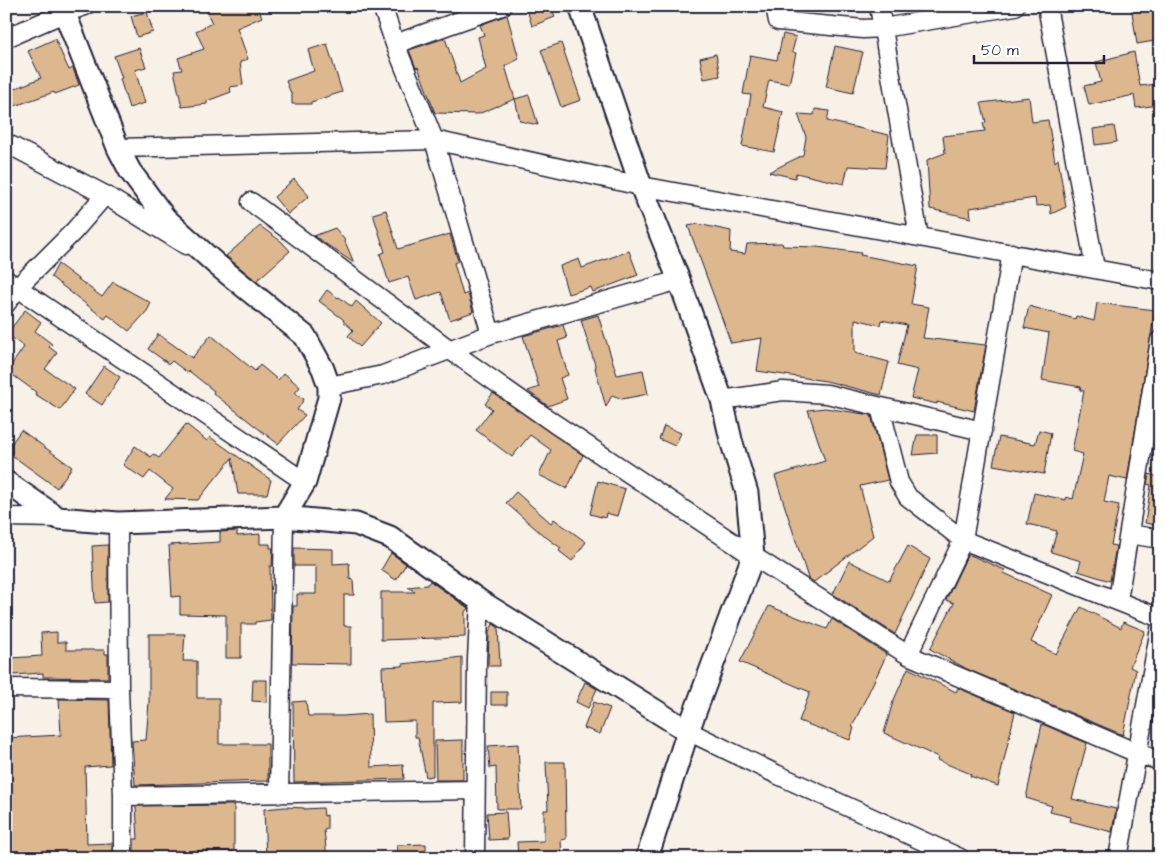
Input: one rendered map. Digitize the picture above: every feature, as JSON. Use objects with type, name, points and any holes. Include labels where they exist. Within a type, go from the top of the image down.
[{"type":"street","points":[[6,38],[63,10],[85,6]]},
{"type":"street","points":[[382,6],[395,44],[434,140],[491,334]]},
{"type":"street","points":[[395,44],[502,6]]},
{"type":"street","points":[[580,6],[641,186],[679,280],[722,400],[730,440],[747,493],[753,556],[688,731],[647,858]]},
{"type":"street","points":[[775,6],[778,21],[863,28],[883,28],[1015,6]]},
{"type":"street","points":[[879,6],[919,237]]},
{"type":"street","points":[[1047,6],[1095,268]]},
{"type":"street","points":[[63,10],[118,148],[130,171],[165,218],[216,264],[305,336],[323,369],[329,386],[329,398],[305,482],[284,517],[278,794]]},
{"type":"street","points":[[118,148],[434,140],[641,186],[1160,281]]},
{"type":"street","points":[[6,143],[105,195],[216,264]]},
{"type":"street","points":[[6,304],[12,284],[74,231],[105,195]]},
{"type":"street","points":[[251,202],[450,350],[555,424],[753,556],[908,655],[1137,753],[1160,761]]},
{"type":"street","points":[[908,655],[963,540],[1012,253]]},
{"type":"street","points":[[329,386],[383,375],[491,334],[679,280]]},
{"type":"street","points":[[12,284],[305,482]]},
{"type":"street","points":[[1118,600],[1160,340]]},
{"type":"street","points":[[722,400],[783,391],[827,394],[982,431]]},
{"type":"street","points":[[880,407],[898,482],[908,497],[963,540],[1160,618]]},
{"type":"street","points":[[6,482],[58,518]]},
{"type":"street","points":[[6,517],[58,518],[118,524],[284,517],[356,524],[390,537],[480,601],[688,731],[776,774],[960,858]]},
{"type":"street","points":[[118,524],[123,858]]},
{"type":"street","points":[[1129,534],[1160,539]]},
{"type":"street","points":[[475,858],[477,659],[480,601]]},
{"type":"street","points":[[1118,858],[1160,629]]},
{"type":"street","points":[[6,688],[119,688]]},
{"type":"street","points":[[123,796],[475,790]]},
{"type":"building","points":[[204,6],[257,6],[262,17],[237,28],[248,59],[240,62],[243,85],[230,87],[231,92],[207,101],[207,104],[182,107],[174,71],[182,70],[178,58],[204,49],[196,31],[212,23]]},
{"type":"building","points":[[526,6],[551,6],[555,17],[532,26]]},
{"type":"building","points":[[1131,6],[1160,6],[1160,40],[1137,44]]},
{"type":"building","points":[[147,12],[153,32],[137,37],[131,16]]},
{"type":"building","points":[[507,15],[519,59],[505,66],[515,99],[478,114],[435,113],[418,67],[416,68],[409,50],[445,38],[460,83],[486,69],[478,37],[484,35],[480,25]]},
{"type":"building","points":[[783,34],[796,37],[792,52],[796,53],[789,84],[769,80],[763,107],[783,112],[774,152],[742,146],[751,95],[743,94],[750,55],[777,60]]},
{"type":"building","points":[[55,39],[69,70],[73,68],[79,85],[12,107],[6,100],[6,92],[41,78],[28,51]]},
{"type":"building","points":[[561,43],[581,100],[561,107],[541,50]]},
{"type":"building","points":[[327,44],[342,92],[311,102],[311,104],[292,104],[292,96],[286,81],[314,71],[308,50]]},
{"type":"building","points":[[835,46],[863,52],[853,93],[826,87]]},
{"type":"building","points":[[139,48],[146,67],[135,70],[145,103],[129,108],[120,79],[122,78],[114,56]]},
{"type":"building","points":[[1134,52],[1140,86],[1157,84],[1159,105],[1136,108],[1134,95],[1089,105],[1084,86],[1101,82],[1096,62]]},
{"type":"building","points":[[716,54],[720,76],[704,79],[700,58]]},
{"type":"building","points":[[529,95],[538,125],[520,121],[515,99]]},
{"type":"building","points":[[1029,97],[1032,122],[1048,120],[1055,162],[1058,159],[1066,207],[1051,214],[1050,205],[1036,206],[1035,198],[970,208],[971,218],[930,209],[927,160],[945,153],[943,136],[985,131],[983,123],[986,122],[981,103]]},
{"type":"building","points":[[815,109],[829,111],[827,121],[889,135],[885,168],[848,166],[844,184],[796,173],[795,178],[769,172],[803,155],[806,137],[798,114],[814,115]]},
{"type":"building","points":[[1114,126],[1117,142],[1095,145],[1093,129]]},
{"type":"building","points":[[294,179],[309,196],[288,214],[274,197]]},
{"type":"building","points":[[386,210],[398,249],[450,234],[458,261],[454,263],[463,295],[468,293],[473,312],[450,320],[441,292],[416,300],[408,277],[389,283],[380,254],[385,252],[373,214]]},
{"type":"building","points":[[698,224],[731,231],[730,252],[745,254],[747,244],[782,243],[783,246],[817,247],[861,253],[860,255],[918,266],[911,304],[929,307],[923,338],[986,345],[974,411],[911,398],[918,370],[897,365],[907,325],[881,320],[880,325],[855,319],[855,353],[889,362],[881,395],[826,381],[757,371],[762,338],[731,343],[688,226]]},
{"type":"building","points":[[260,226],[282,242],[290,251],[256,281],[226,256]]},
{"type":"building","points":[[335,228],[344,239],[354,263],[314,236]]},
{"type":"building","points":[[629,251],[638,275],[593,292],[591,287],[568,294],[560,266],[579,259],[582,268]]},
{"type":"building","points":[[58,264],[102,297],[113,282],[151,303],[147,311],[129,331],[108,315],[105,319],[51,277]]},
{"type":"building","points":[[327,290],[352,307],[356,301],[381,323],[360,347],[348,336],[353,330],[344,320],[319,301]]},
{"type":"building","points":[[1097,303],[1155,310],[1127,480],[1109,476],[1104,502],[1119,505],[1111,545],[1116,546],[1110,581],[1078,571],[1081,561],[1051,552],[1057,531],[1027,524],[1034,493],[1066,500],[1066,497],[1073,499],[1083,454],[1072,451],[1084,391],[1080,390],[1081,387],[1042,380],[1049,333],[1024,328],[1029,306],[1075,319],[1076,316],[1094,321]]},
{"type":"building","points":[[25,310],[41,322],[35,331],[52,344],[49,347],[57,353],[45,369],[75,389],[60,410],[35,394],[36,392],[7,371],[24,347],[7,334]]},
{"type":"building","points":[[598,315],[617,375],[643,370],[648,394],[622,399],[612,395],[606,407],[581,320]]},
{"type":"building","points":[[563,325],[567,338],[558,341],[568,375],[560,378],[567,399],[548,406],[528,391],[539,387],[523,336]]},
{"type":"building","points":[[158,334],[192,358],[211,335],[255,371],[260,365],[278,380],[284,373],[300,387],[295,393],[304,399],[297,410],[305,415],[278,444],[213,393],[214,391],[189,371],[188,373],[172,361],[169,364],[148,349]]},
{"type":"building","points":[[104,366],[120,377],[102,405],[85,394]]},
{"type":"building","points":[[493,393],[583,455],[567,489],[539,475],[551,450],[530,435],[512,457],[476,430],[492,409],[485,404]]},
{"type":"building","points":[[825,408],[871,415],[888,480],[860,486],[873,536],[814,582],[808,578],[775,476],[825,461],[808,410]]},
{"type":"building","points":[[186,424],[207,441],[210,437],[271,480],[267,494],[238,494],[232,458],[198,500],[165,499],[173,489],[150,471],[144,479],[123,465],[135,446],[151,457],[153,454],[159,458]]},
{"type":"building","points":[[664,426],[681,433],[675,446],[659,439]]},
{"type":"building","points":[[21,430],[72,467],[57,488],[6,451]]},
{"type":"building","points":[[1039,430],[1051,433],[1044,474],[993,465],[999,437],[1035,444]]},
{"type":"building","points":[[917,435],[937,435],[937,453],[913,455]]},
{"type":"building","points":[[1149,474],[1158,477],[1157,481],[1160,481],[1160,526],[1145,523],[1151,485],[1147,484]]},
{"type":"building","points":[[598,481],[625,489],[617,516],[606,513],[605,518],[590,514]]},
{"type":"building","points":[[516,492],[551,523],[554,519],[586,542],[572,561],[559,551],[561,548],[506,503]]},
{"type":"building","points":[[237,531],[237,536],[260,534],[260,544],[270,544],[270,548],[273,548],[272,566],[270,566],[271,620],[255,622],[255,624],[241,624],[241,658],[226,658],[226,615],[180,614],[180,596],[172,597],[169,545],[220,542],[220,532]]},
{"type":"building","points":[[108,545],[108,602],[95,603],[92,546]]},
{"type":"building","points":[[908,546],[930,559],[895,634],[833,594],[849,561],[889,581]]},
{"type":"building","points":[[294,548],[333,549],[333,564],[349,563],[354,595],[344,595],[344,626],[351,626],[351,664],[292,663],[293,606],[297,606],[297,594],[316,594],[316,566],[294,566]]},
{"type":"building","points":[[391,553],[406,564],[396,580],[381,570]]},
{"type":"building","points":[[968,554],[1005,570],[1004,573],[1052,595],[1031,642],[1056,654],[1081,607],[1121,628],[1123,622],[1145,631],[1130,667],[1136,670],[1123,735],[967,669],[930,649],[954,603],[946,600]]},
{"type":"building","points":[[430,581],[468,608],[465,612],[465,637],[381,640],[381,592],[415,592],[408,587],[427,585]]},
{"type":"building","points":[[769,606],[827,629],[832,619],[886,654],[852,727],[854,728],[850,740],[799,721],[810,692],[740,662]]},
{"type":"building","points":[[493,624],[498,627],[500,666],[488,666],[489,632]]},
{"type":"building","points":[[57,632],[57,642],[66,642],[66,650],[105,650],[105,654],[108,654],[108,678],[43,677],[43,673],[12,675],[11,658],[42,656],[41,633]]},
{"type":"building","points":[[149,634],[185,634],[183,661],[197,661],[197,698],[219,698],[219,744],[268,744],[268,781],[135,785],[132,741],[146,740],[149,702]]},
{"type":"building","points":[[462,657],[462,702],[433,703],[433,776],[426,777],[418,737],[415,737],[415,721],[384,722],[382,667],[403,666],[403,664]]},
{"type":"building","points":[[908,668],[956,692],[958,688],[1015,712],[998,786],[970,776],[971,774],[937,760],[938,757],[884,733],[893,702]]},
{"type":"building","points":[[253,680],[267,680],[267,702],[252,701]]},
{"type":"building","points":[[585,682],[597,689],[588,708],[576,702]]},
{"type":"building","points":[[491,692],[507,692],[507,705],[491,705]]},
{"type":"building","points":[[59,699],[109,700],[111,765],[85,767],[87,844],[112,843],[112,858],[7,858],[6,738],[61,735]]},
{"type":"building","points":[[306,701],[308,716],[370,714],[371,767],[403,765],[404,779],[294,782],[293,702]]},
{"type":"building","points":[[594,702],[610,708],[600,734],[584,728]]},
{"type":"building","points":[[1042,724],[1087,743],[1072,799],[1116,809],[1112,832],[1070,821],[1071,817],[1050,812],[1052,806],[1026,798]]},
{"type":"building","points":[[463,740],[463,780],[436,780],[435,741]]},
{"type":"building","points":[[518,744],[521,809],[497,809],[496,767],[490,768],[488,746]]},
{"type":"building","points":[[546,762],[565,762],[566,839],[561,840],[562,858],[518,858],[517,842],[544,841],[544,810],[548,810]]},
{"type":"building","points":[[234,805],[234,851],[193,851],[193,858],[134,858],[134,839],[138,839],[136,806]]},
{"type":"building","points":[[285,807],[323,808],[324,816],[327,815],[327,829],[324,830],[327,858],[266,858],[264,809]]},
{"type":"building","points":[[506,812],[508,839],[489,840],[487,813]]},
{"type":"building","points":[[426,844],[426,858],[398,858],[397,845]]}]
